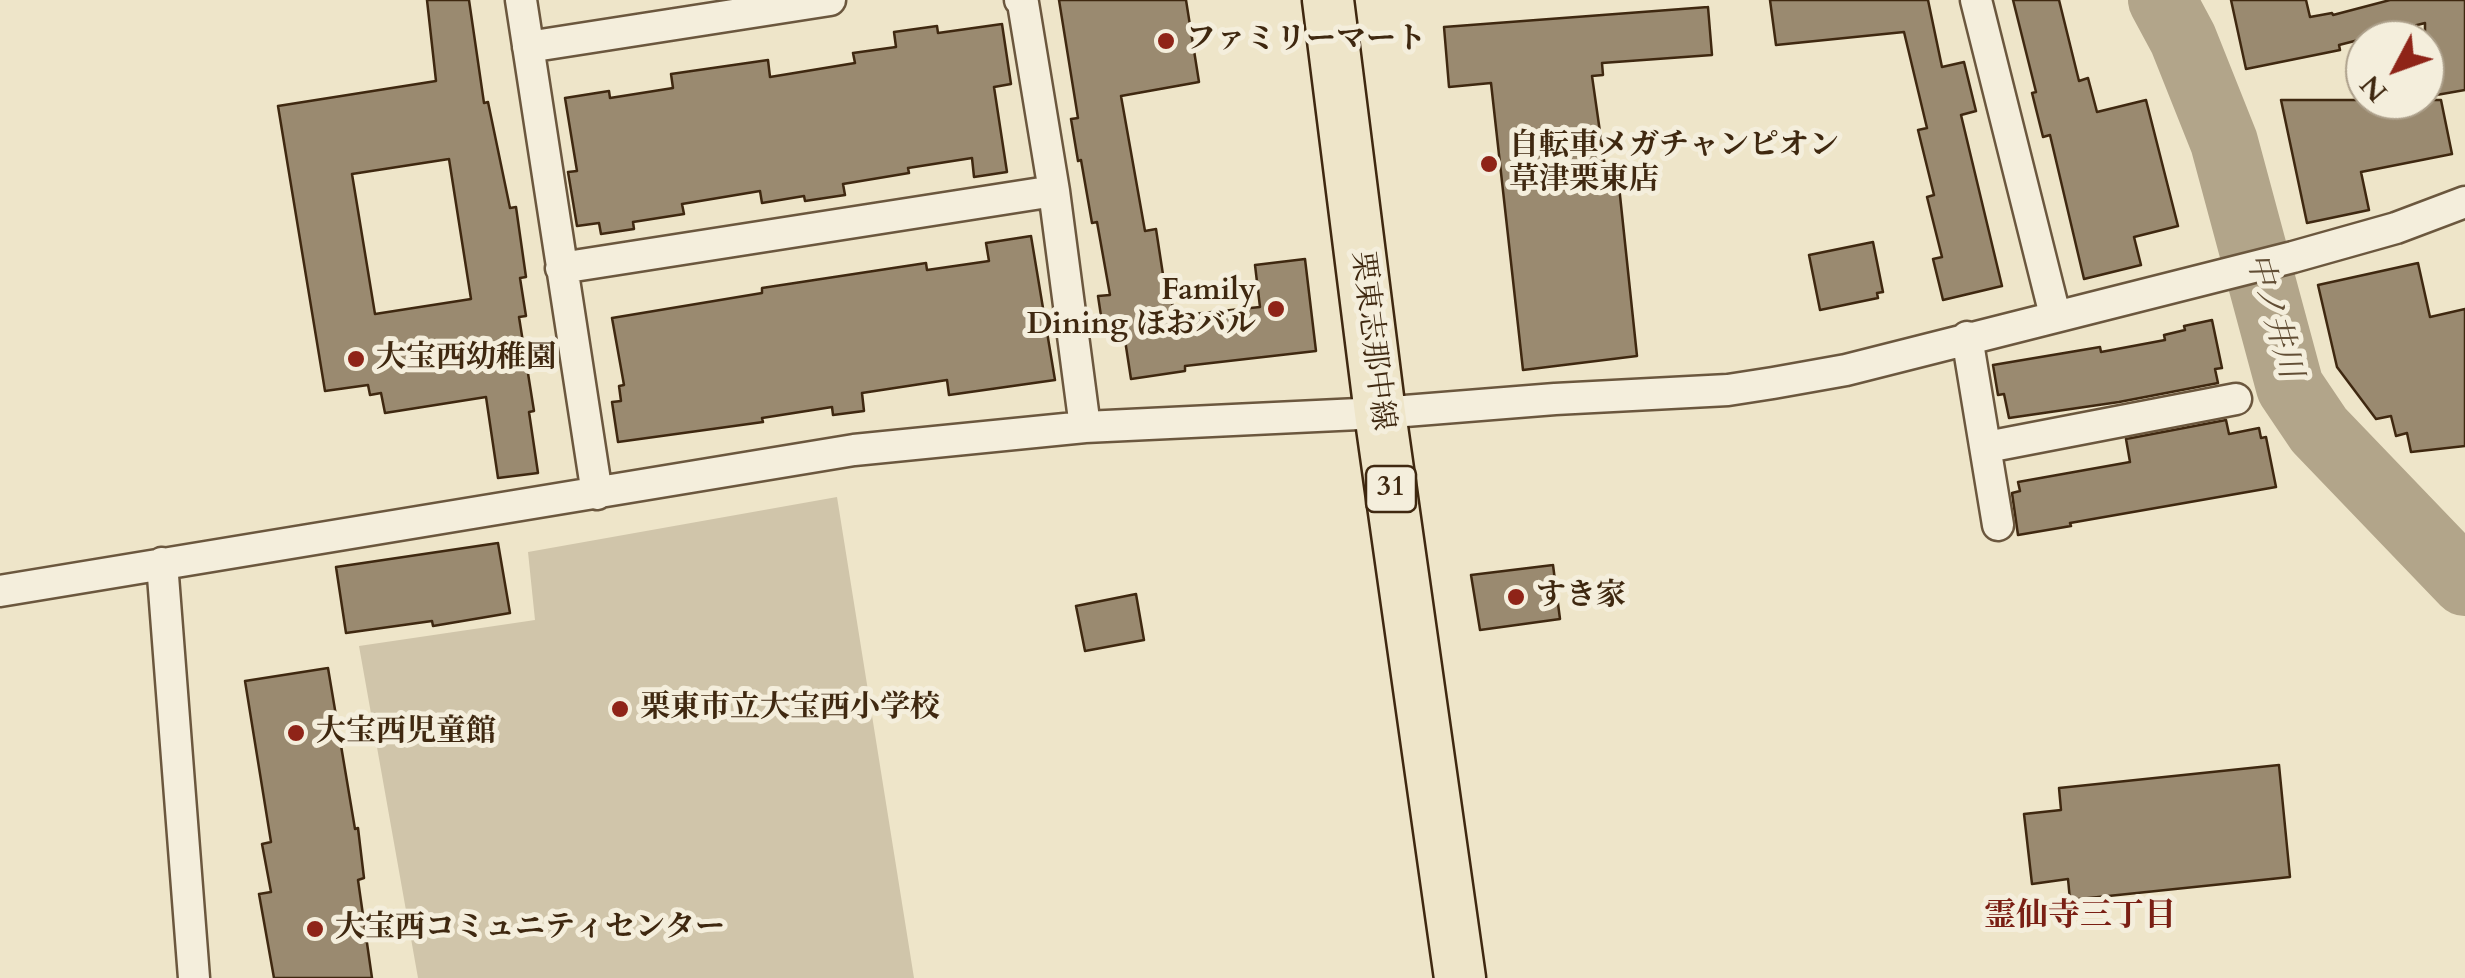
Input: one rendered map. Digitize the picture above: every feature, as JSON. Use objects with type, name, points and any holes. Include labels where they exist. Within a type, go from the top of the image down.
[{"type":"main road","name":"栗東志那中線","points":[[1328,0],[1380,413],[1460,978]]},
{"type":"street","points":[[521,0],[597,494]]},
{"type":"street","points":[[528,47],[830,0]]},
{"type":"street","points":[[1020,0],[1054,192],[1086,427]]},
{"type":"street","points":[[1976,0],[2055,315]]},
{"type":"street","points":[[561,268],[1054,192]]},
{"type":"street","points":[[0,591],[854,450],[1086,427],[1728,390],[1846,370],[2293,257],[2396,228],[2465,202]]},
{"type":"street","points":[[1968,338],[1998,525]]},
{"type":"street","points":[[1987,447],[2236,400]]},
{"type":"street","points":[[162,563],[194,978]]},
{"type":"shaded area","name":"栗東市立大宝西小学校","points":[[837,497],[914,978],[418,978],[359,646],[535,620],[528,552]]},
{"type":"building","points":[[427,0],[469,0],[484,103],[488,102],[510,208],[516,207],[526,277],[520,278],[526,316],[519,317],[534,411],[529,412],[538,473],[498,478],[486,397],[385,413],[381,393],[370,395],[368,385],[325,391],[278,106],[436,81]],"holes":[[[449,159],[471,299],[375,314],[352,174]]]},
{"type":"building","points":[[1059,0],[1186,0],[1199,82],[1121,96],[1145,231],[1156,229],[1174,316],[1260,307],[1255,265],[1305,259],[1316,351],[1185,366],[1185,371],[1131,379],[1125,340],[1111,342],[1109,328],[1103,329],[1098,296],[1110,295],[1097,222],[1092,223],[1081,160],[1078,161],[1071,119],[1078,118]]},
{"type":"building","points":[[1770,0],[1928,0],[1942,67],[1964,62],[1976,111],[1961,115],[2002,286],[1943,300],[1933,259],[1942,257],[1927,197],[1934,195],[1918,130],[1927,128],[1904,32],[1776,45]]},
{"type":"building","points":[[2013,0],[2059,0],[2079,81],[2088,78],[2097,112],[2146,100],[2178,226],[2134,237],[2141,265],[2084,279],[2050,135],[2043,137]]},
{"type":"building","points":[[2231,0],[2306,0],[2310,17],[2390,0],[2465,0],[2465,90],[2445,94],[2445,20],[2345,20],[2345,43],[2339,45],[2340,50],[2246,69]]},
{"type":"building","points":[[1708,7],[1712,55],[1602,63],[1603,75],[1592,76],[1608,188],[1619,186],[1637,356],[1523,370],[1491,83],[1449,87],[1444,27]]},
{"type":"building","points":[[1002,24],[1011,84],[994,87],[1007,172],[974,177],[972,158],[843,184],[845,195],[762,203],[760,191],[682,204],[684,214],[633,222],[634,229],[601,234],[599,223],[577,226],[568,172],[577,171],[565,98],[609,91],[610,98],[673,88],[671,74],[768,60],[770,77],[855,63],[853,53],[896,47],[894,32],[937,26],[938,33]]},
{"type":"building","points":[[2281,100],[2345,100],[2345,120],[2445,120],[2452,154],[2361,172],[2369,210],[2307,223]]},
{"type":"building","points":[[1031,236],[1055,380],[949,395],[947,380],[862,393],[864,411],[833,415],[832,407],[762,418],[763,422],[618,442],[612,402],[621,401],[619,386],[624,385],[612,318],[762,293],[762,288],[926,263],[927,270],[989,261],[986,243]]},
{"type":"building","points":[[1873,242],[1883,292],[1877,293],[1878,298],[1820,310],[1809,255]]},
{"type":"building","points":[[2418,263],[2430,317],[2465,309],[2465,446],[2411,452],[2407,433],[2396,436],[2391,416],[2376,419],[2337,367],[2318,285]]},
{"type":"building","points":[[2212,320],[2222,368],[2215,369],[2218,383],[2009,418],[2004,394],[1998,395],[1993,365],[2165,340],[2164,335],[2185,330],[2184,326]]},
{"type":"building","points":[[2226,420],[2229,434],[2259,428],[2261,438],[2266,437],[2276,487],[2018,535],[2012,493],[2020,491],[2018,482],[2130,462],[2126,439]]},
{"type":"building","points":[[498,543],[510,613],[433,626],[432,621],[346,633],[336,567]]},
{"type":"building","name":"すき家","points":[[1553,565],[1560,619],[1480,630],[1471,575]]},
{"type":"building","points":[[1136,594],[1144,640],[1085,651],[1076,606]]},
{"type":"building","points":[[328,668],[355,829],[358,828],[364,878],[358,880],[372,978],[274,978],[259,894],[271,892],[262,844],[271,842],[245,681]]},
{"type":"building","points":[[2279,765],[2290,877],[2070,900],[2068,879],[2032,884],[2024,814],[2061,810],[2059,788]]},
{"type":"waterway","name":"中ノ井川","points":[[2162,0],[2183,39],[2224,142],[2290,387],[2319,430],[2465,582]]},
{"type":"place","name":"ファミリーマート","points":[[1166,41]]},
{"type":"place","name":"自転車メガチャンピオン 草津栗東店","points":[[1489,164]]},
{"type":"place","name":"Family Dining ほおバル","points":[[1276,309]]},
{"type":"place","name":"大宝西幼稚園","points":[[356,359]]},
{"type":"place","name":"すき家","points":[[1516,597]]},
{"type":"place","name":"栗東市立大宝西小学校","points":[[620,709]]},
{"type":"place","name":"大宝西児童館","points":[[296,733]]},
{"type":"place","name":"大宝西コミュニティセンター","points":[[315,929]]},
{"type":"district","name":"霊仙寺三丁目","points":[[2080,918]]}]
